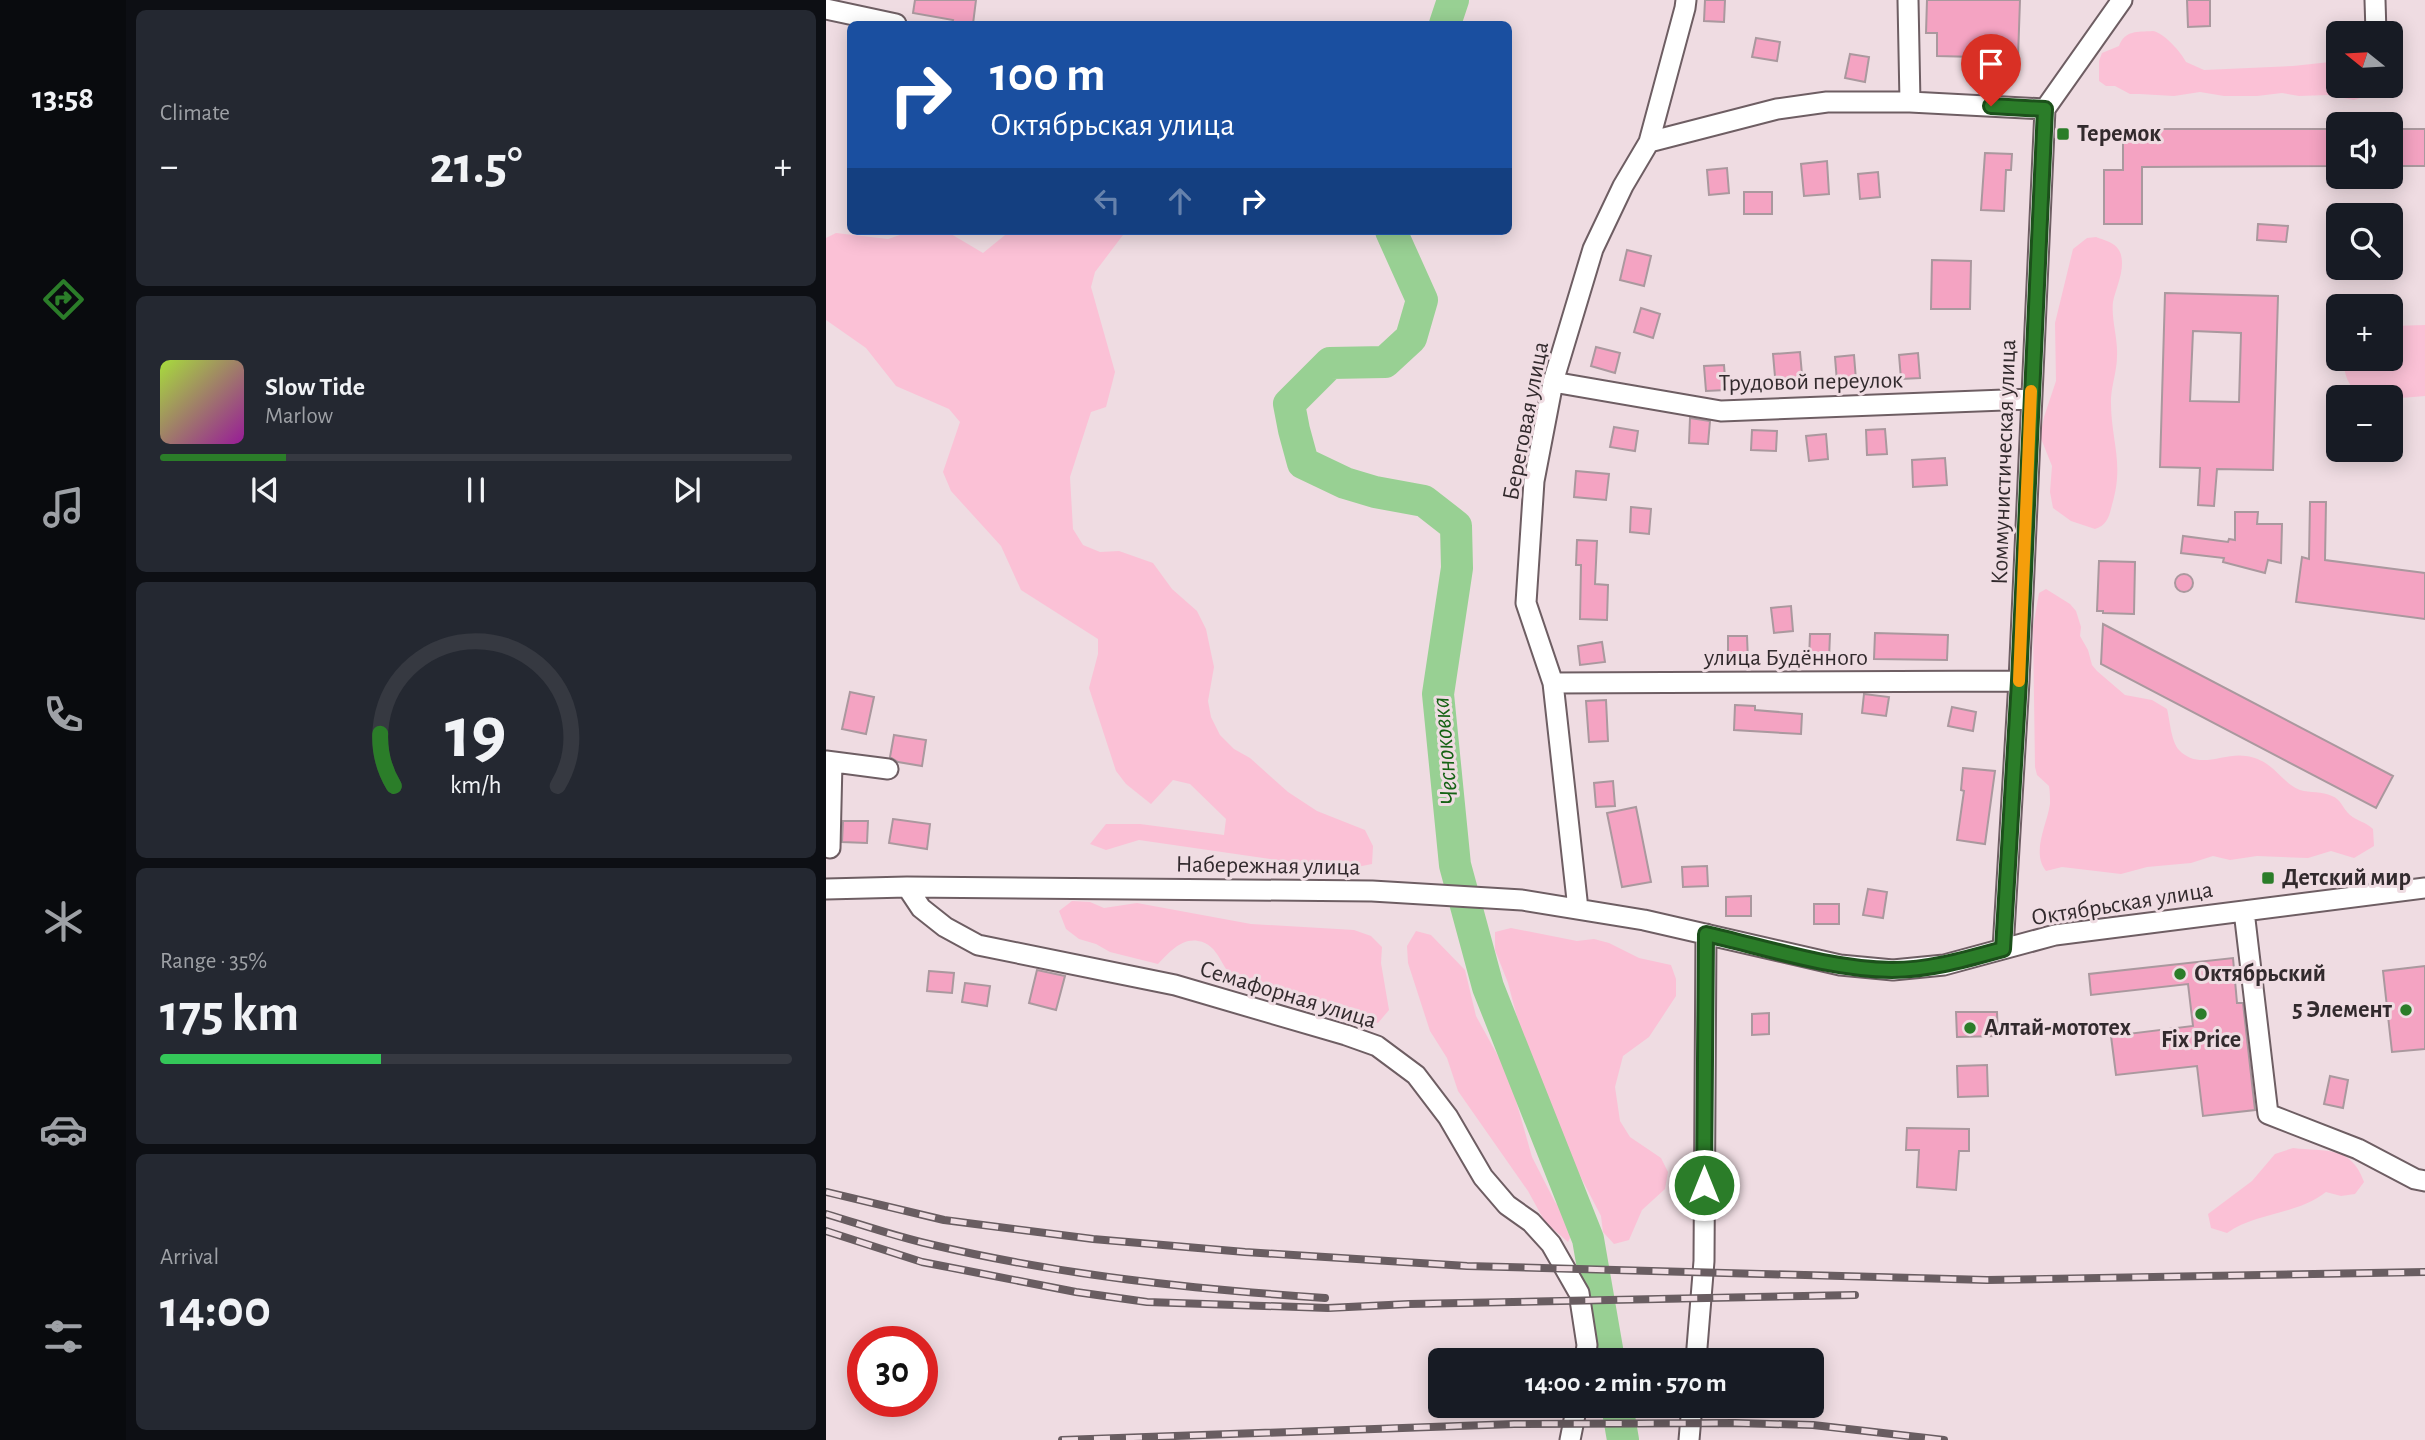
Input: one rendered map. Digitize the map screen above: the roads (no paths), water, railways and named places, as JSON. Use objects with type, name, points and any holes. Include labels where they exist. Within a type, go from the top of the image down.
[{"type":"street","name":"Береговая улица","points":[[1578,909],[1553,682],[1527,603],[1534,481],[1553,382],[1594,249],[1623,186],[1649,142],[1686,0]]},
{"type":"street","points":[[1908,0],[1910,102]]},
{"type":"street","points":[[1649,142],[1777,109],[1826,102],[1910,102],[2045,109],[2122,0]]},
{"type":"street","points":[[2375,0],[2376,21]]},
{"type":"street","points":[[826,9],[882,21]]},
{"type":"street","name":"Коммунистическая улица","points":[[2003,949],[2019,681],[2045,109]]},
{"type":"street","name":"Трудовой переулок","points":[[1553,382],[1721,411],[2030,399]]},
{"type":"street","name":"улица Будённого","points":[[1553,682],[2019,681]]},
{"type":"street","points":[[830,848],[829,762],[888,769]]},
{"type":"street","name":"Набережная улица","points":[[826,889],[906,887],[1372,891],[1522,900],[1644,920],[1706,934]]},
{"type":"street","name":"Семафорная улица","points":[[906,887],[929,915],[978,945],[1175,985],[1377,1046],[1416,1075],[1448,1117],[1483,1177],[1507,1205],[1531,1222],[1550,1244],[1578,1293],[1587,1348]]},
{"type":"street","name":"Октябрьская улица","points":[[1706,934],[1840,965],[1893,970],[1944,965],[2055,935],[2425,888]]},
{"type":"street","points":[[2244,911],[2268,1114],[2358,1150],[2414,1179],[2425,1181]]},
{"type":"street","points":[[1697,1348],[1704,1261],[1706,934]]},
{"type":"street","points":[[1570,1440],[1574,1418]]},
{"type":"street","points":[[1689,1440],[1691,1418]]},
{"type":"waterway","name":"Чесноковка","points":[[1446,21],[1453,0]]},
{"type":"waterway","name":"Чесноковка","points":[[1393,235],[1422,300],[1411,338],[1385,362],[1330,363],[1289,404],[1294,430],[1303,463],[1345,483],[1375,492],[1424,501],[1456,526],[1457,568],[1438,694],[1455,865],[1488,987],[1588,1239],[1607,1348]]},
{"type":"waterway","name":"Чесноковка","points":[[1619,1418],[1623,1440]]},
{"type":"railway","points":[[826,1192],[944,1220],[1093,1239],[1467,1266],[1987,1280],[2425,1272]]},
{"type":"railway","points":[[826,1214],[916,1241],[1027,1264],[1176,1285],[1325,1298]]},
{"type":"railway","points":[[826,1231],[922,1262],[1076,1292],[1147,1302],[1328,1308],[1855,1295]]},
{"type":"railway","points":[[1062,1440],[1514,1424],[1735,1423],[1813,1425],[1944,1440]]},
{"type":"place","name":"Теремок","points":[[2063,134]]},
{"type":"place","name":"Детский мир","points":[[2268,878]]},
{"type":"place","name":"Октябрьский","points":[[2180,974]]},
{"type":"place","name":"5 Элемент","points":[[2406,1010]]},
{"type":"place","name":"Fix Price","points":[[2201,1014]]},
{"type":"place","name":"Алтай-мототех","points":[[1970,1028]]}]
